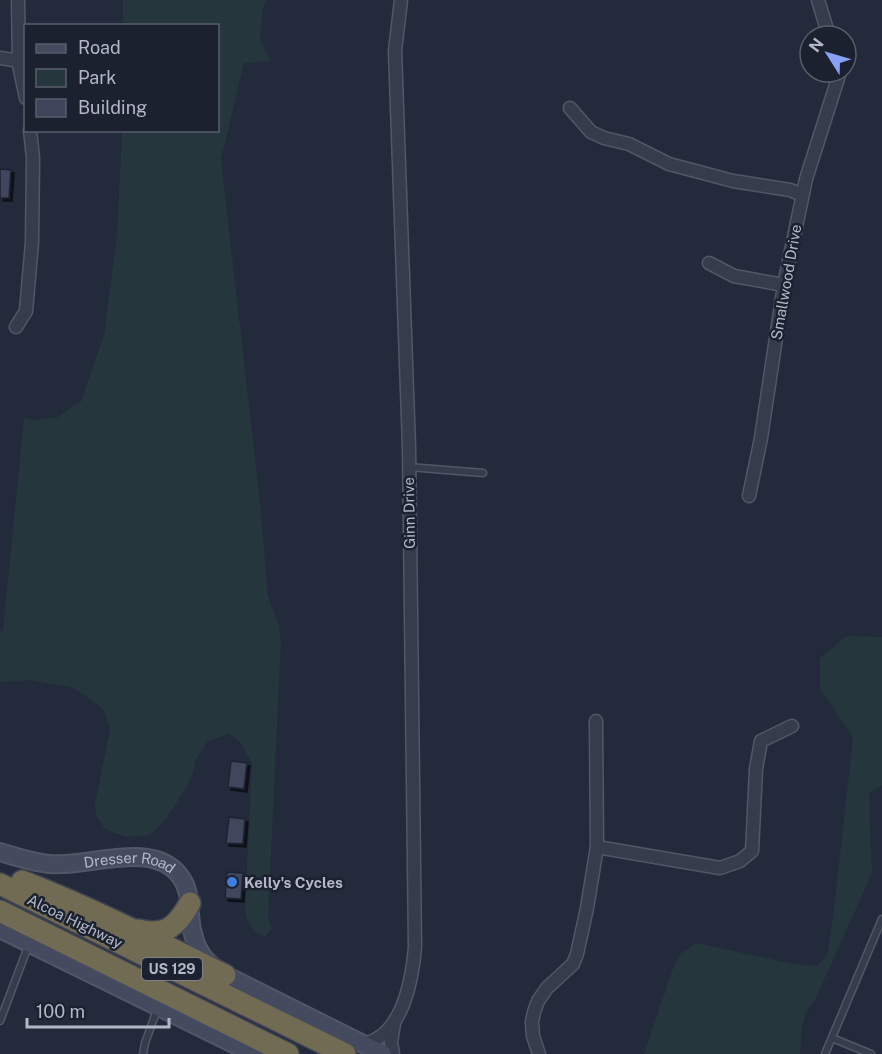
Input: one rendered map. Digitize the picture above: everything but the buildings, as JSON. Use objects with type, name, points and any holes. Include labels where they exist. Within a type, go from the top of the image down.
[{"type":"highway","points":[[0,871],[61,896],[225,975]]},
{"type":"highway","name":"Alcoa Highway","points":[[0,884],[353,1049]]},
{"type":"highway","points":[[127,927],[146,932],[169,929],[182,917],[190,903]]},
{"type":"highway","name":"Alcoa Highway","points":[[0,911],[288,1054]]},
{"type":"street","points":[[18,0],[19,65],[24,89]]},
{"type":"street","name":"Ginn Drive","points":[[393,1054],[391,1042],[394,1023],[410,984],[415,947],[409,467],[395,51],[400,0]]},
{"type":"street","points":[[818,0],[825,24]]},
{"type":"street","points":[[0,58],[19,61]]},
{"type":"street","name":"Smallwood Drive","points":[[749,496],[761,438],[784,285],[802,195],[836,84]]},
{"type":"street","points":[[570,108],[591,132],[604,138],[629,144],[669,164],[733,181],[790,190],[802,195]]},
{"type":"street","points":[[16,327],[26,311],[32,242],[33,158],[30,132]]},
{"type":"street","points":[[709,263],[734,276],[784,285]]},
{"type":"street","points":[[539,1054],[533,1036],[534,1012],[547,988],[573,964],[587,908],[597,847],[596,721]]},
{"type":"street","points":[[597,847],[720,868],[740,861],[752,851],[756,769],[761,741],[792,726]]},
{"type":"street","name":"Dresser Road","points":[[0,852],[50,864],[127,858],[152,858],[165,863],[174,869],[186,886],[190,903],[191,927],[197,946],[206,960],[225,975],[353,1049],[383,1054]]},
{"type":"street","points":[[0,929],[254,1054]]},
{"type":"street","name":"Ginn Drive","points":[[353,1049],[384,1035],[394,1023]]},
{"type":"lane","points":[[409,467],[483,473]]},
{"type":"lane","points":[[825,1054],[882,919]]},
{"type":"lane","points":[[0,1021],[3,999],[29,944]]},
{"type":"lane","points":[[143,1054],[158,1006]]},
{"type":"lane","points":[[832,1038],[871,1054]]},
{"type":"green space","points":[[123,0],[266,0],[260,38],[270,61],[244,63],[221,159],[260,502],[268,596],[279,625],[281,641],[268,919],[272,929],[265,937],[252,929],[245,907],[252,763],[240,742],[229,734],[208,741],[196,759],[192,776],[167,818],[150,835],[126,837],[105,829],[96,816],[95,804],[110,728],[103,709],[74,688],[32,680],[0,682],[0,631],[3,631],[24,418],[35,420],[58,417],[81,401],[104,335],[117,235],[122,132],[219,132],[219,24],[123,24]]},
{"type":"green space","points":[[847,636],[882,637],[882,785],[869,794],[872,873],[807,1013],[803,1025],[800,1054],[644,1054],[673,968],[680,954],[696,943],[794,964],[816,966],[827,956],[853,738],[820,688],[820,658]]},
{"type":"place","name":"Kelly's Cycles","points":[[232,882]]}]
